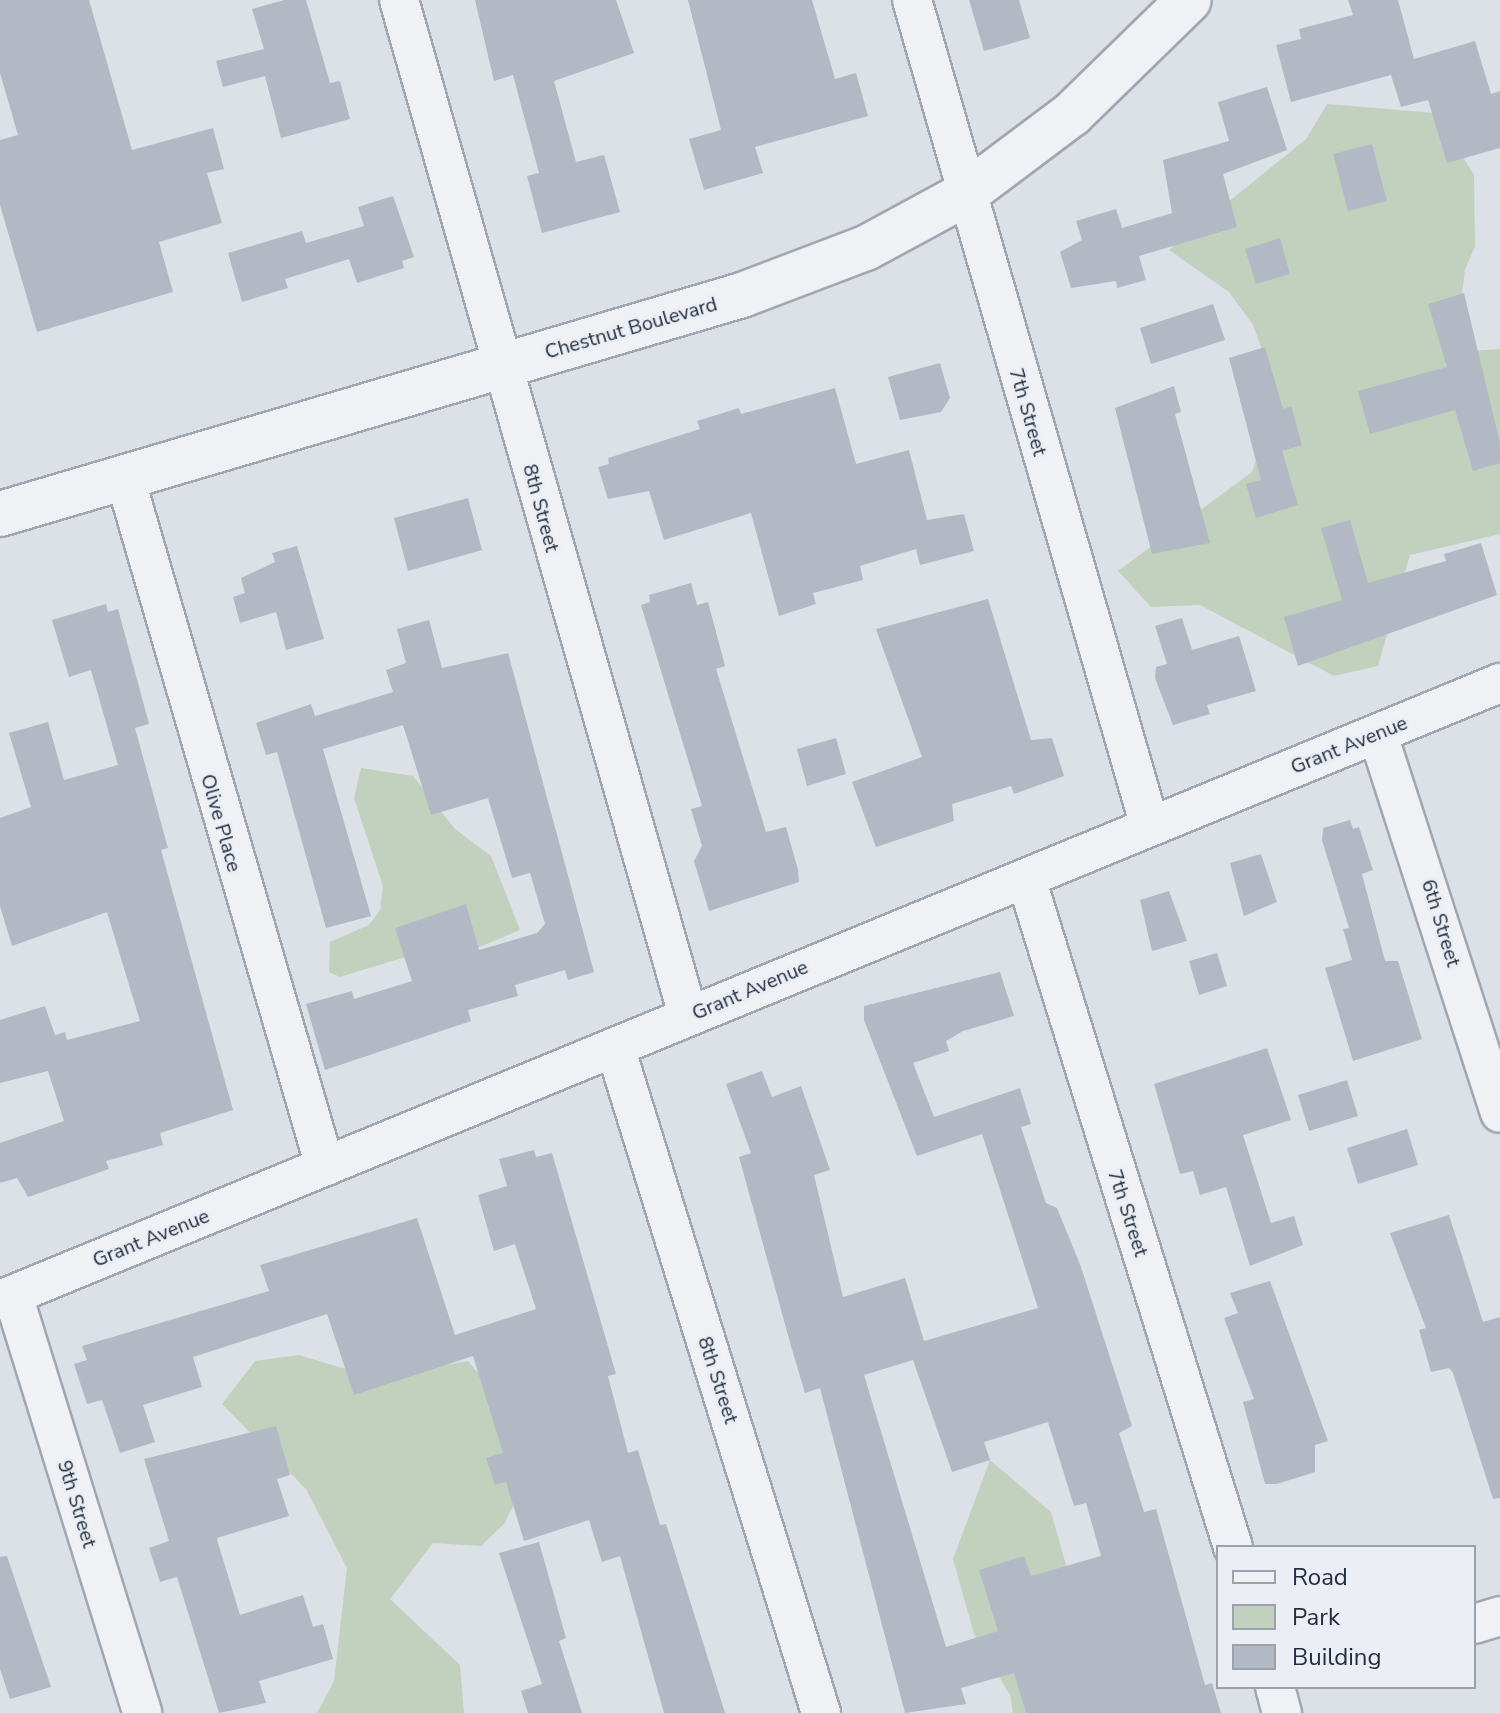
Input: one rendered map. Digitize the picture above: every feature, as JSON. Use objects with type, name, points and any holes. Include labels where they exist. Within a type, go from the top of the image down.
[{"type":"street","name":"8th Street","points":[[399,0],[688,1015]]},
{"type":"street","name":"7th Street","points":[[912,0],[964,195],[1149,823]]},
{"type":"street","name":"Chestnut Boulevard","points":[[0,514],[742,295],[866,248],[964,195],[1072,114],[1189,0]]},
{"type":"street","name":"Olive Place","points":[[125,478],[325,1167]]},
{"type":"street","name":"Grant Avenue","points":[[7,1297],[1026,878],[1149,823],[1378,735],[1500,683]]},
{"type":"street","name":"6th Street","points":[[1378,735],[1500,1113]]},
{"type":"street","name":"7th Street","points":[[1026,878],[1232,1545]]},
{"type":"street","name":"8th Street","points":[[615,1047],[821,1713]]},
{"type":"street","name":"9th Street","points":[[7,1297],[142,1713]]},
{"type":"street","points":[[1476,1623],[1500,1616]]},
{"type":"street","points":[[1276,1689],[1282,1713]]},
{"type":"green space","points":[[1327,104],[1435,113],[1474,175],[1475,247],[1465,269],[1455,352],[1500,349],[1500,534],[1410,555],[1378,666],[1334,676],[1200,605],[1151,607],[1118,571],[1252,472],[1278,393],[1253,325],[1229,292],[1169,250],[1306,139]]},
{"type":"green space","points":[[361,768],[413,776],[455,829],[491,856],[520,930],[479,947],[451,943],[340,977],[329,972],[330,942],[369,925],[380,910],[383,886],[354,798]]},
{"type":"green space","points":[[299,1355],[372,1377],[468,1361],[497,1395],[522,1488],[504,1524],[481,1546],[433,1543],[390,1599],[460,1665],[464,1713],[317,1713],[334,1681],[347,1568],[306,1489],[222,1404],[255,1361]]},
{"type":"green space","points":[[990,1460],[1051,1512],[1108,1713],[1013,1713],[1010,1695],[974,1634],[953,1559]]},
{"type":"building","points":[[0,0],[89,0],[132,150],[213,128],[224,169],[207,173],[222,223],[159,242],[173,292],[37,332],[0,205],[0,140],[18,135],[0,73]]},
{"type":"building","points":[[284,0],[306,0],[330,83],[340,81],[350,119],[281,138],[265,76],[223,87],[216,61],[264,49],[252,9]]},
{"type":"building","points":[[475,0],[616,0],[634,53],[554,81],[576,162],[604,155],[620,212],[542,233],[527,176],[539,173],[513,75],[494,81]]},
{"type":"building","points":[[688,0],[812,0],[835,79],[856,73],[868,116],[755,147],[763,173],[704,190],[689,139],[721,130]]},
{"type":"building","points":[[969,0],[1019,0],[1030,38],[984,51]]},
{"type":"building","points":[[1348,0],[1398,0],[1414,59],[1475,41],[1491,94],[1500,91],[1500,148],[1447,163],[1428,100],[1401,107],[1391,75],[1291,102],[1276,45],[1301,39],[1299,29],[1353,15]]},
{"type":"building","points":[[1267,87],[1287,150],[1223,174],[1237,227],[1139,256],[1146,280],[1117,288],[1116,281],[1071,288],[1060,252],[1082,240],[1076,221],[1116,209],[1122,228],[1172,213],[1163,160],[1229,141],[1218,102]]},
{"type":"building","points":[[1372,144],[1387,201],[1348,211],[1333,154]]},
{"type":"building","points":[[393,196],[414,257],[402,261],[404,268],[357,283],[349,259],[285,279],[288,288],[242,302],[228,253],[302,231],[306,243],[364,226],[358,207]]},
{"type":"building","points":[[1280,238],[1290,274],[1256,284],[1245,249]]},
{"type":"building","points":[[1464,293],[1500,443],[1500,463],[1473,471],[1455,410],[1370,434],[1358,391],[1447,367],[1428,304]]},
{"type":"building","points":[[1213,304],[1225,340],[1151,364],[1140,328]]},
{"type":"building","points":[[1265,347],[1283,409],[1291,406],[1302,445],[1282,451],[1298,505],[1256,518],[1246,484],[1261,480],[1229,358]]},
{"type":"building","points":[[940,363],[950,398],[941,412],[900,420],[888,377]]},
{"type":"building","points":[[1174,386],[1181,412],[1175,414],[1210,543],[1152,554],[1115,408]]},
{"type":"building","points":[[835,388],[856,464],[909,450],[927,520],[964,514],[974,551],[920,565],[916,549],[860,566],[863,580],[813,593],[816,604],[779,616],[751,513],[664,540],[649,491],[608,499],[598,467],[609,464],[608,458],[700,429],[697,421],[739,408],[741,414]]},
{"type":"building","points":[[468,498],[482,550],[408,571],[394,518]]},
{"type":"building","points":[[1350,520],[1368,583],[1446,561],[1444,554],[1481,543],[1497,595],[1298,666],[1284,617],[1342,600],[1321,528]]},
{"type":"building","points":[[297,546],[324,639],[286,650],[276,612],[240,623],[233,597],[245,593],[241,578],[275,562],[272,553]]},
{"type":"building","points":[[691,583],[697,605],[708,602],[725,666],[716,669],[766,832],[786,827],[799,882],[709,911],[694,861],[702,846],[691,809],[702,806],[641,605],[650,602],[649,595]]},
{"type":"building","points":[[988,599],[1031,740],[1052,738],[1064,776],[1014,794],[1011,786],[952,804],[954,821],[876,847],[852,782],[922,757],[876,629]]},
{"type":"building","points":[[106,604],[108,612],[118,609],[149,724],[135,728],[168,848],[161,850],[233,1110],[160,1133],[163,1145],[106,1161],[109,1169],[28,1197],[17,1178],[0,1183],[0,1143],[64,1121],[48,1071],[0,1083],[0,1020],[45,1006],[55,1035],[65,1032],[67,1040],[140,1021],[107,912],[12,946],[0,906],[0,818],[31,807],[9,733],[48,722],[64,780],[118,765],[91,670],[69,677],[52,620]]},
{"type":"building","points":[[1182,618],[1192,650],[1239,636],[1256,691],[1207,705],[1210,714],[1173,725],[1155,678],[1156,667],[1167,664],[1155,626]]},
{"type":"building","points":[[429,620],[442,668],[508,653],[594,972],[568,980],[565,970],[515,985],[518,996],[468,1010],[471,1021],[325,1070],[306,1004],[352,991],[354,999],[412,981],[395,928],[466,904],[479,950],[537,933],[545,924],[530,873],[512,878],[488,798],[431,815],[403,725],[323,749],[371,916],[326,928],[277,752],[266,755],[256,723],[311,704],[315,716],[393,692],[386,670],[406,663],[397,629]]},
{"type":"building","points":[[836,738],[846,774],[807,786],[797,749]]},
{"type":"building","points":[[1350,820],[1353,829],[1359,827],[1373,870],[1362,874],[1385,961],[1398,961],[1422,1039],[1353,1061],[1325,968],[1352,960],[1343,929],[1349,928],[1322,840],[1323,828]]},
{"type":"building","points":[[1261,854],[1277,902],[1244,916],[1230,863]]},
{"type":"building","points":[[1169,891],[1187,941],[1152,951],[1140,900]]},
{"type":"building","points":[[1217,953],[1227,986],[1199,995],[1189,961]]},
{"type":"building","points":[[1000,972],[1014,1016],[963,1031],[946,1041],[949,1051],[913,1063],[934,1117],[1020,1088],[1031,1124],[1021,1127],[1046,1203],[1057,1208],[1081,1267],[1132,1426],[1119,1433],[1144,1512],[1156,1509],[1205,1685],[1212,1683],[1221,1713],[1026,1713],[1014,1673],[961,1688],[966,1704],[905,1713],[820,1388],[805,1393],[791,1346],[739,1157],[751,1153],[726,1084],[762,1071],[772,1097],[801,1086],[830,1170],[814,1175],[843,1297],[905,1278],[924,1341],[1038,1308],[982,1134],[917,1156],[864,1020],[864,1006]],"holes":[[[913,1360],[952,1472],[990,1460],[984,1442],[1048,1422],[1074,1506],[1086,1503],[1101,1556],[1031,1576],[1024,1556],[979,1570],[998,1631],[946,1647],[864,1375]]]},
{"type":"building","points":[[1267,1048],[1291,1120],[1243,1135],[1271,1223],[1294,1216],[1303,1245],[1250,1266],[1226,1187],[1200,1195],[1193,1171],[1180,1174],[1154,1084]]},
{"type":"building","points":[[1347,1080],[1358,1116],[1309,1131],[1298,1095]]},
{"type":"building","points":[[1407,1129],[1418,1165],[1358,1184],[1347,1148]]},
{"type":"building","points":[[534,1150],[536,1157],[552,1153],[616,1374],[608,1376],[628,1453],[638,1450],[660,1525],[666,1524],[725,1713],[664,1713],[620,1556],[602,1562],[589,1520],[524,1541],[506,1482],[495,1485],[486,1458],[503,1453],[473,1356],[354,1395],[327,1314],[193,1357],[202,1387],[143,1405],[155,1442],[120,1453],[102,1400],[87,1404],[74,1364],[87,1360],[82,1346],[269,1291],[260,1265],[417,1218],[455,1335],[536,1309],[515,1244],[494,1251],[478,1195],[507,1186],[499,1159]]},
{"type":"building","points":[[1449,1215],[1483,1322],[1500,1317],[1500,1498],[1493,1499],[1453,1373],[1449,1368],[1431,1372],[1419,1330],[1426,1328],[1390,1233]]},
{"type":"building","points":[[1270,1281],[1328,1441],[1315,1445],[1315,1472],[1277,1484],[1265,1484],[1243,1402],[1254,1399],[1224,1318],[1238,1313],[1230,1293]]},
{"type":"building","points":[[276,1426],[290,1475],[277,1479],[289,1516],[217,1538],[218,1543],[240,1615],[303,1595],[313,1627],[323,1624],[333,1659],[259,1681],[266,1703],[219,1713],[177,1577],[160,1582],[149,1548],[169,1541],[144,1459]]},
{"type":"building","points":[[539,1542],[566,1638],[559,1641],[582,1713],[528,1713],[521,1691],[542,1684],[499,1553]]},
{"type":"building","points":[[7,1556],[51,1687],[10,1699],[0,1669],[0,1557]]}]
